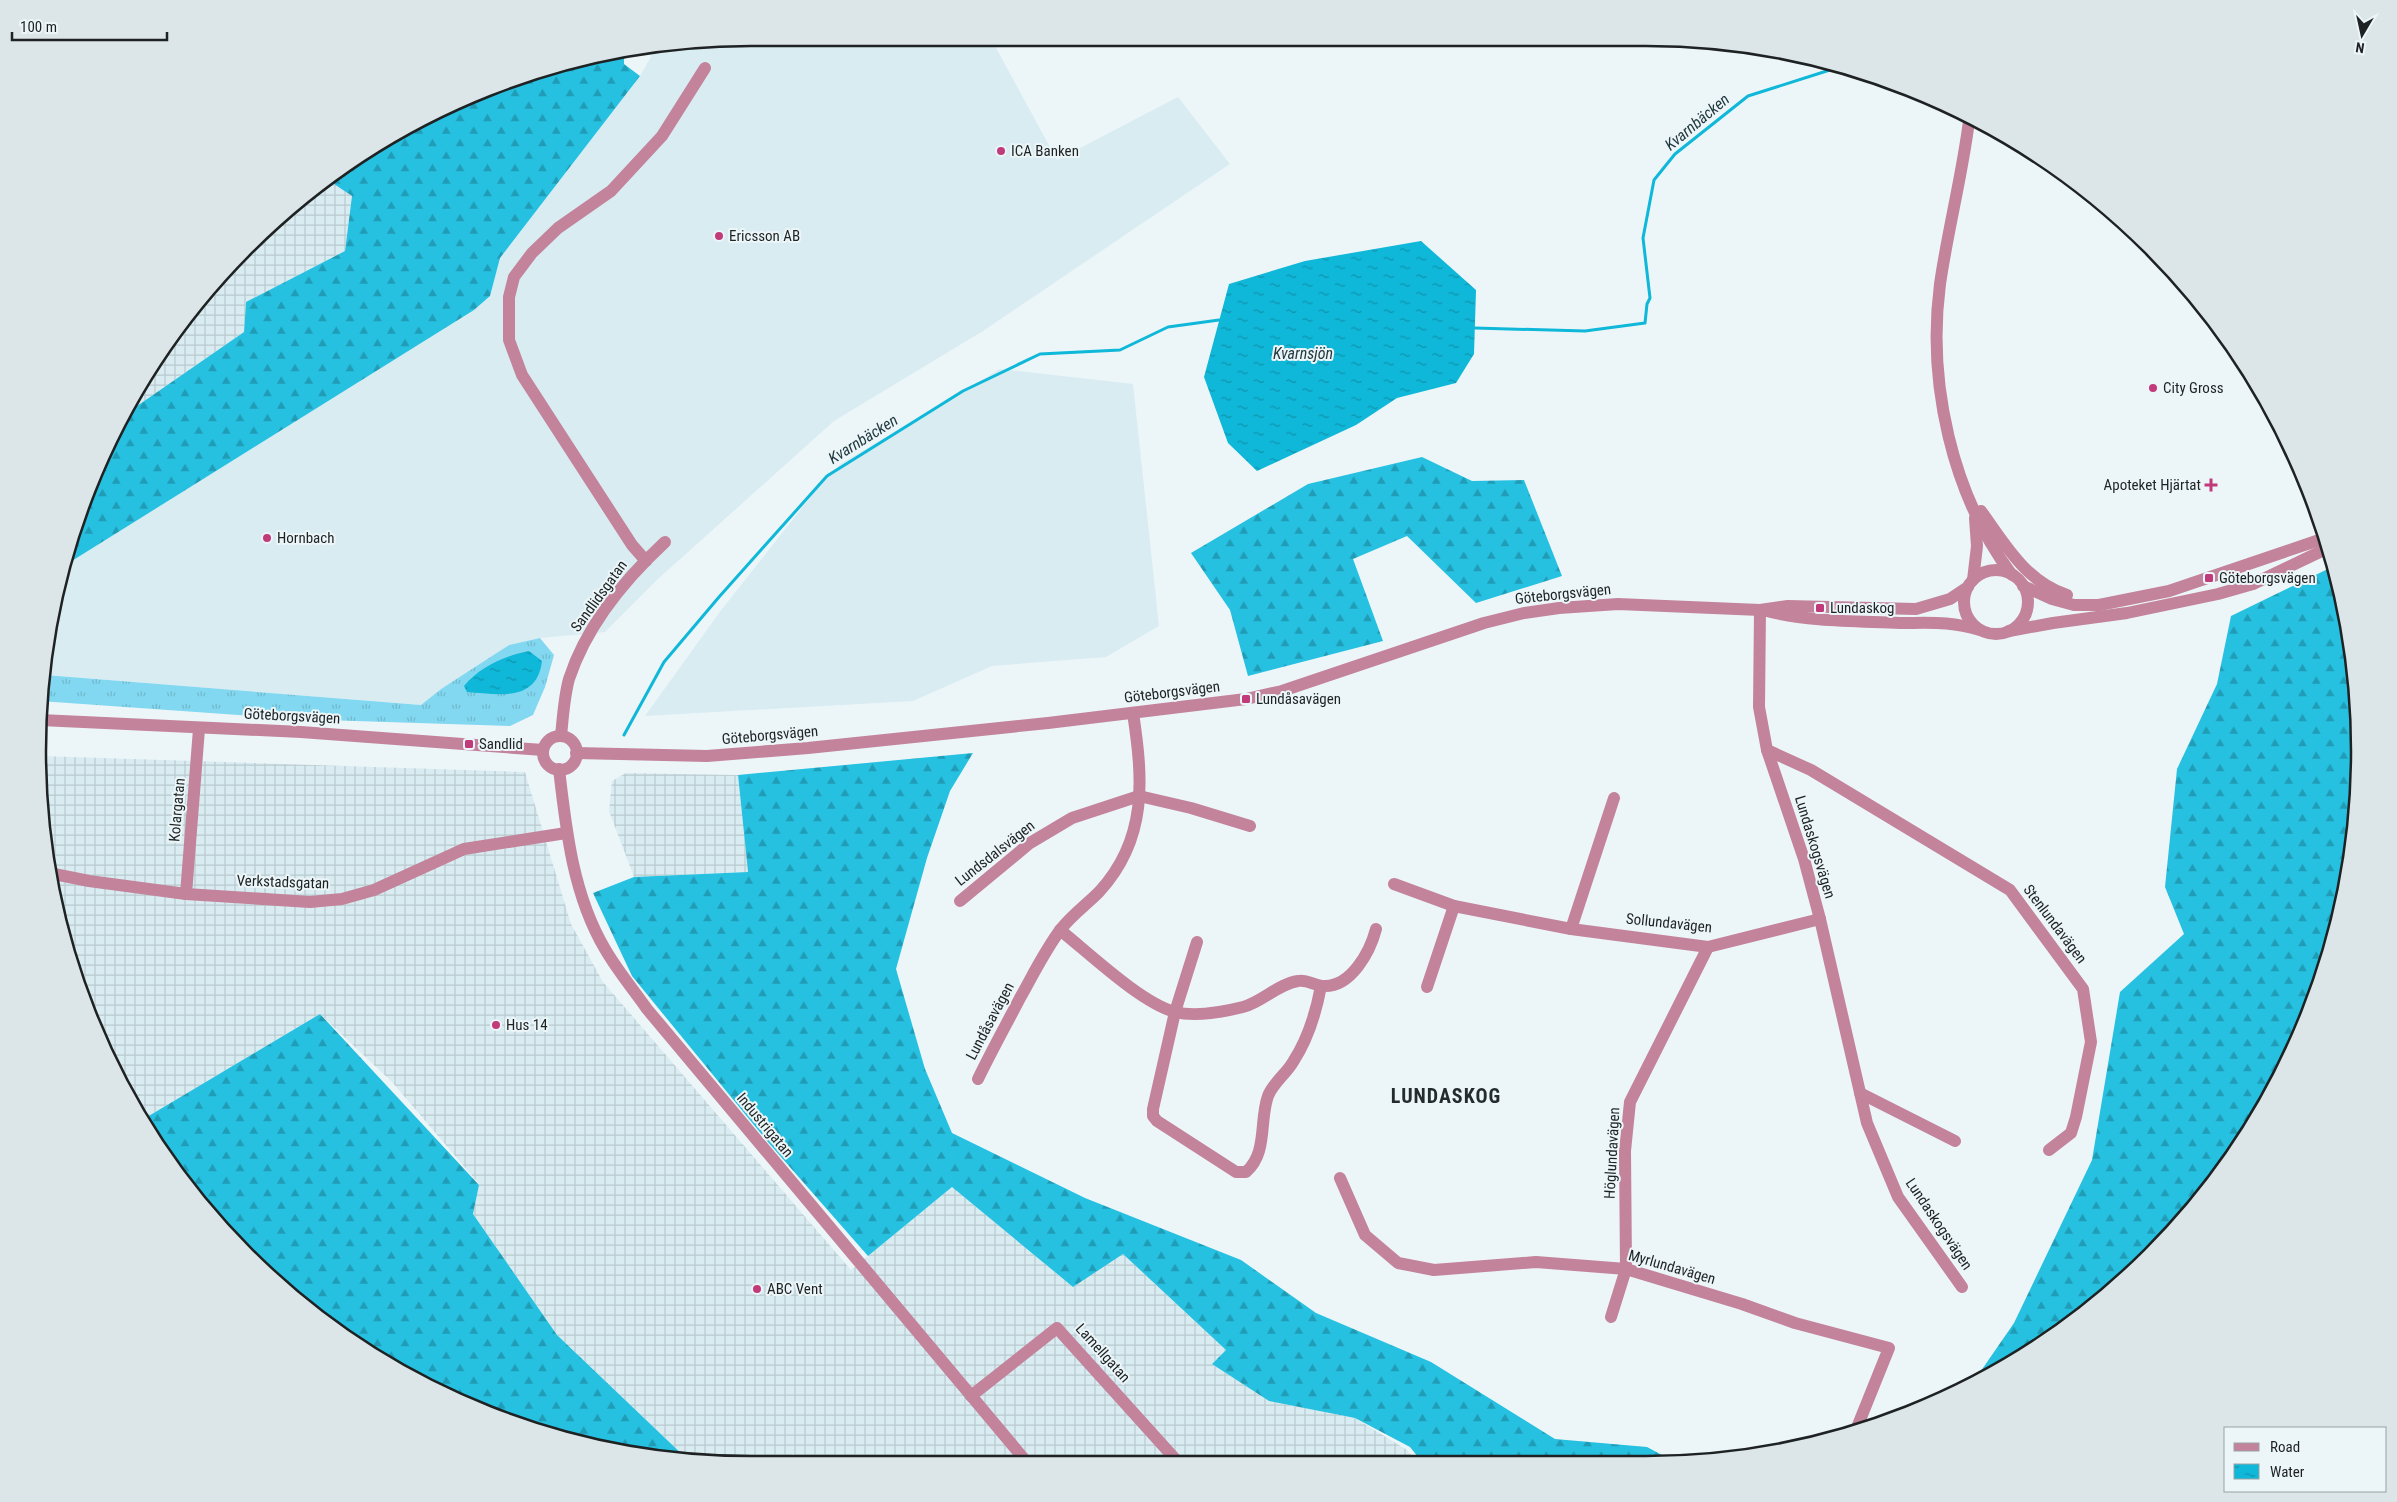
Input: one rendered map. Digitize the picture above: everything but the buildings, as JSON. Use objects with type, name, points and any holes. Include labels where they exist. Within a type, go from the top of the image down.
[{"type":"street","points":[[646,561],[632,545],[522,376],[508,340],[509,297],[514,277],[532,253],[558,228],[611,191],[662,136],[705,68]]},
{"type":"street","points":[[1969,125],[1965,156],[1940,284],[1937,345],[1938,367],[1947,426],[1975,515],[2012,575],[2023,586],[2052,599],[2074,605],[2092,606],[2169,591],[2318,541]]},
{"type":"street","points":[[1965,156],[1976,129]]},
{"type":"street","points":[[1967,492],[2020,564],[2041,583],[2076,598],[2095,602],[2116,602]]},
{"type":"street","points":[[1975,515],[1976,546],[1970,584],[1964,601],[1966,615],[1980,630],[1995,634],[2044,624],[2127,613],[2253,584],[2321,551]]},
{"type":"street","name":"Sandlidsgatan","points":[[561,736],[569,679],[583,647],[620,591],[665,542]]},
{"type":"street","points":[[2274,556],[2282,562],[2296,564]]},
{"type":"street","points":[[2188,600],[2266,571],[2273,564],[2274,556]]},
{"type":"street","points":[[1970,584],[1988,572],[2004,572],[2012,575]]},
{"type":"street","name":"Göteborgsvägen","points":[[1760,610],[1788,606],[1916,609],[1945,601],[1970,584]]},
{"type":"street","points":[[2009,631],[2022,619],[2026,611],[2026,594],[2023,586]]},
{"type":"street","name":"Göteborgsvägen","points":[[576,753],[706,756],[956,733],[1222,702],[1282,691],[1454,632],[1524,613],[1560,608],[1618,604],[1760,610],[1796,617],[1900,622],[1946,622],[1980,630]]},
{"type":"street","name":"Lundaskogsvägen","points":[[1760,610],[1759,707],[1767,750],[1804,859],[1820,919],[1866,1123],[1898,1197],[1962,1288]]},
{"type":"street","name":"Lundåsavägen","points":[[978,1080],[1032,976],[1060,930],[1099,892],[1121,862],[1136,826],[1139,796],[1140,776],[1133,712]]},
{"type":"street","name":"Göteborgsvägen","points":[[47,720],[199,729],[301,732],[544,750]]},
{"type":"street","name":"Kolargatan","points":[[186,894],[199,729]]},
{"type":"street","points":[[561,736],[572,742],[576,753],[571,765],[560,769],[547,763],[544,750],[550,740],[561,736]]},
{"type":"street","name":"Stenlundavägen","points":[[1767,750],[1811,770],[2010,890],[2083,989],[2091,1042],[2076,1116],[2071,1133],[2049,1150]]},
{"type":"street","name":"Industrigatan","points":[[560,769],[566,834],[590,918],[605,949],[647,1009],[1022,1456]]},
{"type":"street","points":[[1139,796],[1191,808],[1250,826]]},
{"type":"street","name":"Lundsdalsvägen","points":[[960,902],[1030,843],[1072,818],[1139,796]]},
{"type":"street","points":[[1571,928],[1614,798]]},
{"type":"street","name":"Verkstadsgatan","points":[[58,875],[186,894],[310,902],[342,899],[374,890],[464,848],[566,834]]},
{"type":"street","name":"Sollundavägen","points":[[1394,884],[1454,906],[1571,928],[1708,946],[1820,919]]},
{"type":"street","points":[[1427,987],[1454,906]]},
{"type":"street","points":[[1060,930],[1142,996],[1175,1012],[1211,1013],[1245,1006],[1280,987],[1298,981],[1313,982],[1321,986],[1333,986],[1344,982],[1371,947],[1376,929]]},
{"type":"street","points":[[1197,942],[1175,1012],[1153,1116],[1157,1121],[1230,1170],[1242,1174],[1252,1168],[1262,1143],[1268,1096],[1293,1063],[1306,1037],[1316,1010],[1321,986]]},
{"type":"street","name":"Höglundavägen","points":[[1611,1317],[1626,1269],[1625,1151],[1630,1102],[1708,946]]},
{"type":"street","points":[[1860,1093],[1955,1141]]},
{"type":"street","name":"Myrlundavägen","points":[[1340,1178],[1365,1234],[1398,1263],[1434,1270],[1536,1262],[1626,1269],[1742,1304],[1795,1323],[1889,1348],[1859,1422]]},
{"type":"street","name":"Lamellgatan","points":[[971,1396],[1058,1328],[1173,1456]]},
{"type":"shaded area","points":[[751,46],[995,46],[1057,160],[1178,97],[1230,164],[983,331],[834,421],[658,579],[605,632],[540,638],[509,645],[441,689],[421,705],[51,675],[60,614],[73,560],[474,310],[490,296],[500,258],[640,76],[653,53],[705,48]]},
{"type":"shaded area","points":[[333,184],[352,196],[345,251],[246,302],[244,332],[137,406],[165,359],[192,322],[221,286],[253,253],[286,221]]},
{"type":"shaded area","points":[[1000,369],[1133,384],[1159,626],[1106,657],[992,666],[913,701],[645,716],[719,613],[827,476],[842,463]]},
{"type":"shaded area","points":[[46,756],[525,772],[571,924],[603,982],[851,1270],[952,1187],[1073,1287],[1122,1253],[1226,1350],[1212,1364],[1269,1401],[1355,1418],[1407,1450],[1412,1456],[795,1456],[794,1454],[790,1456],[751,1456],[679,1452],[557,1335],[473,1214],[479,1184],[392,1082],[320,1014],[149,1116],[119,1063],[100,1021],[70,933],[52,843]]},
{"type":"shaded area","points":[[626,773],[738,775],[748,872],[634,877],[609,811],[612,781]]},
{"type":"green space","points":[[624,58],[624,64],[640,76],[500,258],[490,296],[474,310],[73,560],[100,481],[119,439],[137,406],[244,332],[246,302],[345,251],[352,196],[333,184],[359,165],[399,141],[439,119],[481,100],[569,70]]},
{"type":"green space","points":[[1422,457],[1472,481],[1524,480],[1562,576],[1476,603],[1407,536],[1353,559],[1383,641],[1248,676],[1230,610],[1191,553],[1308,484]]},
{"type":"green space","points":[[2327,569],[2345,659],[2351,751],[2345,843],[2327,933],[2313,978],[2297,1021],[2278,1063],[2256,1103],[2232,1143],[2176,1216],[2111,1281],[2075,1310],[2038,1337],[1982,1370],[2014,1323],[2092,1160],[2120,992],[2184,934],[2165,887],[2177,769],[2217,684],[2231,616]]},
{"type":"green space","points":[[540,638],[554,655],[545,687],[533,715],[510,726],[293,719],[48,702],[51,675],[421,705],[441,689],[509,645]]},
{"type":"green space","points":[[973,753],[950,791],[927,858],[896,969],[925,1069],[952,1133],[1085,1198],[1241,1260],[1316,1313],[1431,1362],[1555,1439],[1647,1447],[1663,1455],[1417,1456],[1410,1447],[1355,1418],[1269,1401],[1212,1364],[1226,1350],[1123,1254],[1073,1287],[952,1187],[868,1256],[767,1141],[632,976],[593,893],[634,877],[748,872],[738,775]]},
{"type":"green space","points":[[320,1014],[479,1185],[473,1214],[557,1335],[679,1452],[614,1442],[569,1432],[524,1418],[481,1402],[439,1383],[359,1337],[286,1281],[221,1216],[165,1143],[149,1116]]},
{"type":"water","name":"Kvarnsjön","points":[[1421,241],[1476,290],[1474,354],[1456,383],[1397,398],[1356,425],[1257,471],[1228,443],[1204,377],[1229,284],[1305,261]]},
{"type":"water","points":[[529,651],[542,661],[539,674],[533,684],[524,690],[503,694],[467,692],[464,686],[477,673],[502,659]]},
{"type":"waterway","name":"Kvarnbäcken","points":[[1475,328],[1585,331],[1645,323],[1647,304],[1650,298],[1643,238],[1654,180],[1675,154],[1748,96],[1829,70]]},
{"type":"waterway","name":"Kvarnbäcken","points":[[624,735],[664,662],[827,476],[963,391],[1040,354],[1120,350],[1168,327],[1219,320]]},
{"type":"place","name":"ICA Banken","points":[[1001,151]]},
{"type":"place","name":"Ericsson AB","points":[[719,236]]},
{"type":"place","name":"City Gross","points":[[2153,388]]},
{"type":"place","name":"Apoteket Hjärtat","points":[[2211,485]]},
{"type":"place","name":"Hornbach","points":[[267,538]]},
{"type":"place","name":"Göteborgsvägen","points":[[2209,578]]},
{"type":"place","name":"Lundaskog","points":[[1820,608]]},
{"type":"place","name":"Lundåsavägen","points":[[1246,699]]},
{"type":"place","name":"Sandlid","points":[[469,744]]},
{"type":"place","name":"Hus 14","points":[[496,1025]]},
{"type":"place","name":"ABC Vent","points":[[757,1289]]},
{"type":"district","name":"LUNDASKOG","points":[[1446,1096]]}]
